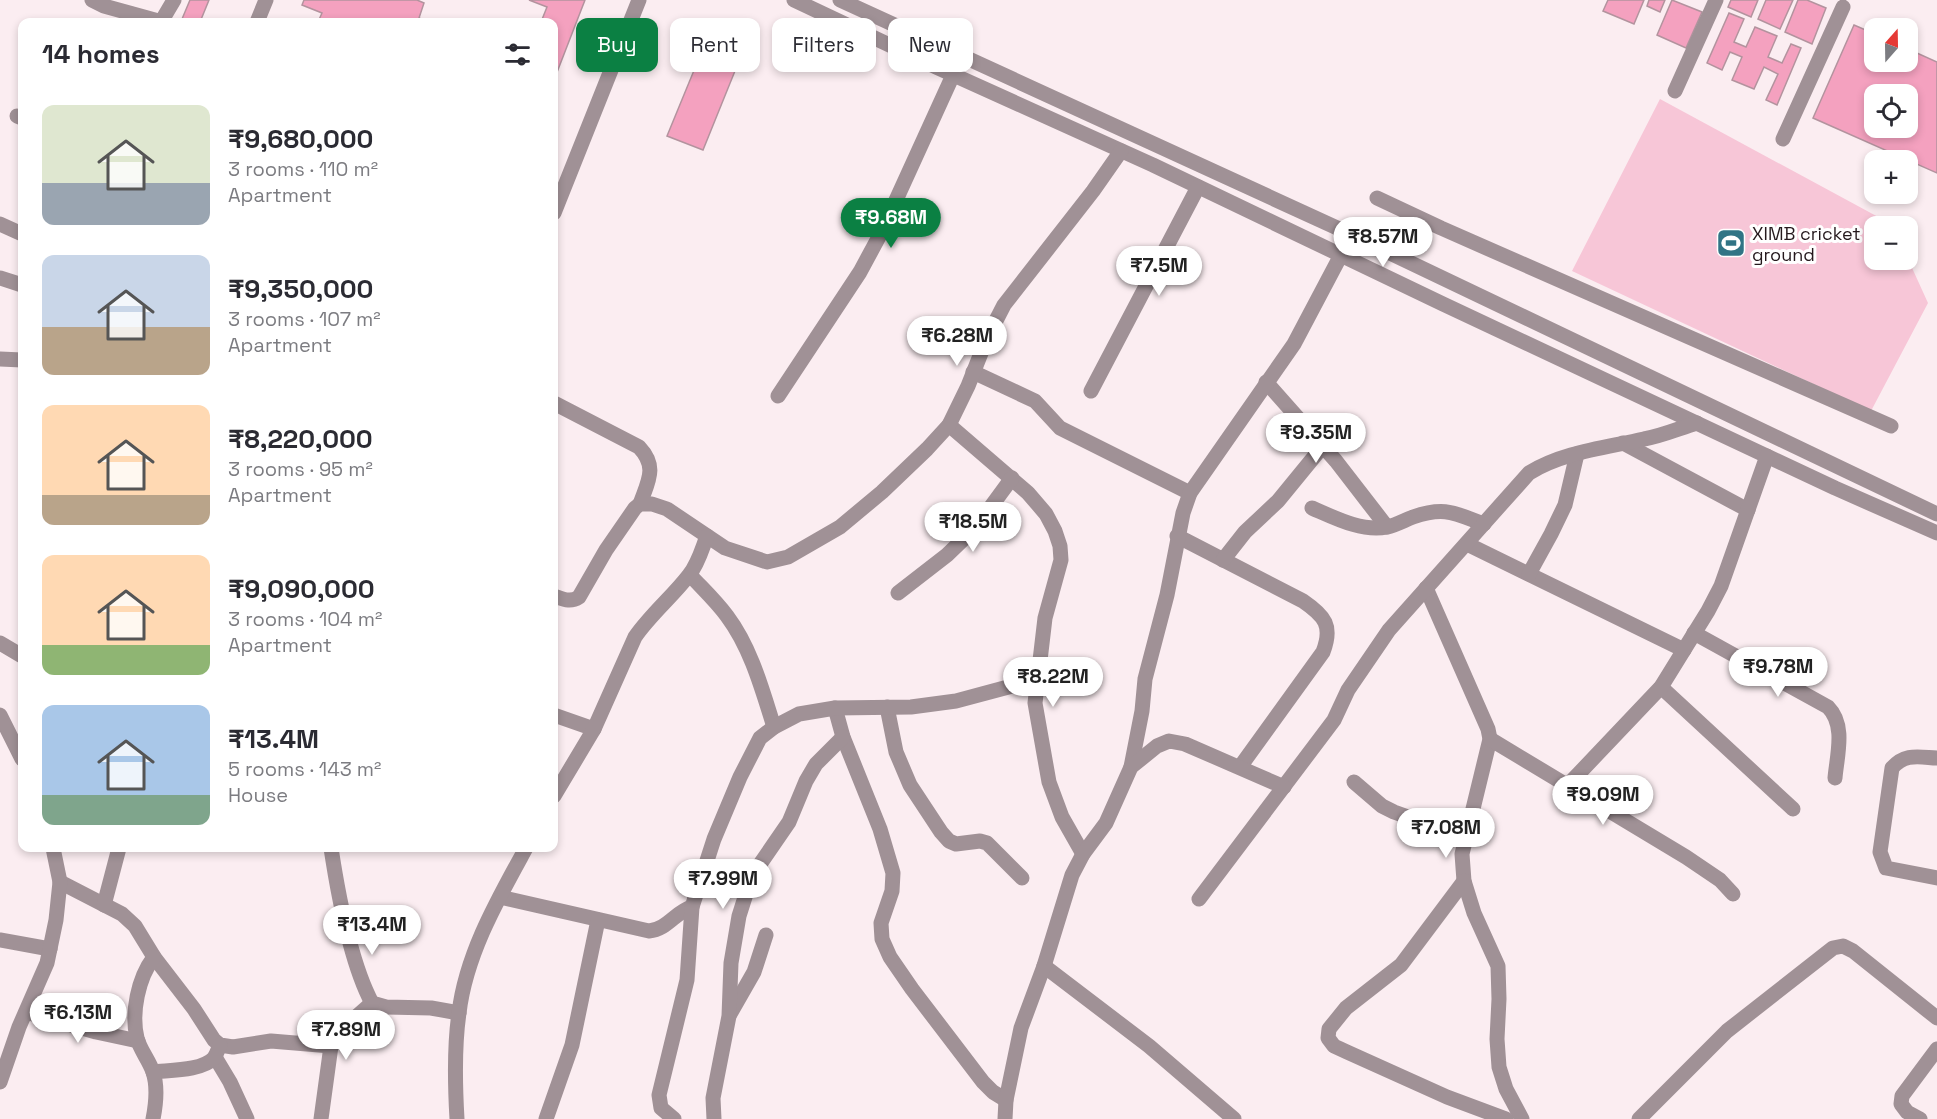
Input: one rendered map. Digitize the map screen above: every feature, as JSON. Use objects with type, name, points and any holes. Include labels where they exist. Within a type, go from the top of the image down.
[{"type":"street","points":[[92,0],[104,6],[148,18]]},
{"type":"street","points":[[164,18],[174,0]]},
{"type":"street","points":[[259,18],[266,0]]},
{"type":"street","points":[[558,203],[639,0]]},
{"type":"street","points":[[794,0],[827,7],[953,75],[1121,151],[1767,456],[1937,533]]},
{"type":"street","points":[[840,0],[1346,232],[1937,514]]},
{"type":"street","points":[[1675,91],[1716,0]]},
{"type":"street","points":[[1783,139],[1843,7]]},
{"type":"street","points":[[778,396],[860,272],[881,233],[953,75]]},
{"type":"street","points":[[640,504],[651,504],[667,509],[725,548],[766,562],[788,557],[840,527],[882,492],[949,425],[1004,305],[1093,191],[1121,151]]},
{"type":"street","points":[[1091,392],[1198,187]]},
{"type":"street","points":[[1377,198],[1891,426]]},
{"type":"street","points":[[0,224],[18,232]]},
{"type":"street","points":[[1005,1119],[1006,1100],[1021,1028],[1044,966],[1072,875],[1083,854],[1106,823],[1131,767],[1142,711],[1145,680],[1167,596],[1177,536],[1190,493],[1294,344],[1341,255]]},
{"type":"street","points":[[0,278],[18,284]]},
{"type":"street","points":[[0,359],[18,360]]},
{"type":"street","points":[[973,372],[1035,401],[1060,428],[1190,493]]},
{"type":"street","points":[[1266,382],[1323,446],[1387,527]]},
{"type":"street","points":[[558,405],[639,447],[651,463],[650,474],[640,504],[606,550],[579,597],[574,600],[558,597]]},
{"type":"street","points":[[1199,899],[1334,720],[1365,662],[1389,630],[1529,473],[1544,464],[1577,454],[1647,439],[1697,423]]},
{"type":"street","points":[[949,425],[1028,493],[1046,514],[1056,531],[1061,560],[1045,618],[1035,703],[1049,782],[1062,817],[1083,854]]},
{"type":"street","points":[[1623,443],[1748,510]]},
{"type":"street","points":[[1223,560],[1245,532],[1278,501],[1323,446]]},
{"type":"street","points":[[1529,574],[1565,505],[1577,454]]},
{"type":"street","points":[[1567,786],[1661,687],[1684,650],[1721,586],[1767,456]]},
{"type":"street","points":[[898,593],[947,555],[976,527],[1012,478]]},
{"type":"street","points":[[1312,508],[1364,527],[1387,527],[1430,511],[1445,510],[1484,524]]},
{"type":"street","points":[[558,789],[594,729],[634,637],[690,575],[707,536]]},
{"type":"street","points":[[1177,536],[1303,602],[1319,612],[1326,622],[1328,639],[1323,652],[1240,767]]},
{"type":"street","points":[[1467,544],[1684,650]]},
{"type":"street","points":[[690,575],[728,617],[744,645],[757,674],[774,727]]},
{"type":"street","points":[[1426,588],[1469,681],[1490,739],[1464,837],[1462,854],[1464,881],[1474,913],[1498,966],[1499,1066],[1506,1089],[1522,1119]]},
{"type":"street","points":[[1694,633],[1834,712],[1839,721],[1835,778]]},
{"type":"street","points":[[0,643],[18,654]]},
{"type":"street","points":[[674,1119],[661,1108],[659,1095],[687,980],[692,907],[714,839],[740,777],[760,738],[774,727],[799,714],[835,708],[912,707],[956,701],[1038,679]]},
{"type":"street","points":[[1661,687],[1793,809]]},
{"type":"street","points":[[887,707],[896,752],[910,785],[941,832],[949,841],[956,844],[980,841],[987,843],[1022,878]]},
{"type":"street","points":[[835,708],[843,737],[880,829],[893,873],[892,891],[881,923],[882,939],[890,957],[912,989],[983,1082],[1006,1100]]},
{"type":"street","points":[[558,716],[594,729]]},
{"type":"street","points":[[2,721],[18,751]]},
{"type":"street","points":[[714,1119],[713,1098],[729,1016],[730,963],[739,916],[746,894],[756,870],[789,822],[806,781],[816,764],[843,737]]},
{"type":"street","points":[[1490,739],[1686,857],[1720,880],[1733,894]]},
{"type":"street","points":[[1131,767],[1157,746],[1168,741],[1185,744],[1284,786]]},
{"type":"street","points":[[1937,758],[1909,757],[1899,760],[1892,768],[1880,852],[1886,868],[1937,878]]},
{"type":"street","points":[[1354,782],[1382,806],[1394,812],[1464,837]]},
{"type":"street","points":[[0,1082],[8,1056],[47,963],[60,882],[54,852]]},
{"type":"street","points":[[104,905],[118,852]]},
{"type":"street","points":[[332,852],[346,923],[372,1003]]},
{"type":"street","points":[[457,1119],[459,1013],[465,982],[478,943],[524,852]]},
{"type":"street","points":[[1464,881],[1401,965],[1346,1008],[1329,1029],[1328,1038],[1334,1046],[1486,1116],[1506,1119]]},
{"type":"street","points":[[60,882],[122,914],[135,926],[154,957],[194,1009],[214,1040],[247,1119]]},
{"type":"street","points":[[500,897],[650,931],[666,926],[682,910],[692,907]]},
{"type":"street","points":[[546,1119],[572,1046],[598,920]]},
{"type":"street","points":[[729,1016],[754,972],[766,935]]},
{"type":"street","points":[[0,940],[50,949]]},
{"type":"street","points":[[1639,1119],[1727,1031],[1833,948],[1842,946],[1853,951],[1937,1018]]},
{"type":"street","points":[[153,1119],[156,1103],[153,1072],[138,1041],[134,1022],[141,983],[147,966],[154,957]]},
{"type":"street","points":[[1044,966],[1149,1046],[1234,1119]]},
{"type":"street","points":[[372,1003],[386,1007],[431,1008],[459,1013]]},
{"type":"street","points":[[321,1119],[331,1046],[339,1032],[372,1003]]},
{"type":"street","points":[[26,1012],[96,1032],[138,1041]]},
{"type":"street","points":[[153,1072],[191,1068],[208,1063],[218,1051],[270,1041],[331,1046]]},
{"type":"street","points":[[1920,1119],[1908,1112],[1901,1104],[1902,1096],[1937,1049]]},
{"type":"shaded area","name":"XIMB cricket ground","points":[[1660,99],[1876,216],[1864,216],[1864,270],[1913,270],[1928,303],[1871,411],[1572,271]]},
{"type":"building","points":[[190,0],[209,0],[202,18],[182,18]]},
{"type":"building","points":[[304,0],[417,0],[424,3],[419,18],[320,18],[322,13],[302,5]]},
{"type":"building","points":[[529,0],[585,0],[578,18],[576,18],[558,70],[558,18],[543,18],[547,7]]},
{"type":"building","points":[[1608,0],[1644,0],[1634,24],[1603,11]]},
{"type":"building","points":[[1649,0],[1665,0],[1660,12],[1647,6]]},
{"type":"building","points":[[1672,0],[1702,12],[1686,48],[1657,35]]},
{"type":"building","points":[[1731,0],[1758,0],[1751,17],[1728,7]]},
{"type":"building","points":[[1766,0],[1793,0],[1780,29],[1758,19]]},
{"type":"building","points":[[1798,0],[1807,0],[1826,8],[1812,44],[1785,32]]},
{"type":"building","points":[[1729,13],[1744,19],[1734,42],[1746,47],[1755,27],[1777,36],[1768,57],[1782,63],[1791,44],[1801,48],[1777,105],[1766,100],[1778,74],[1764,67],[1754,89],[1732,80],[1742,57],[1730,52],[1722,70],[1707,63]]},
{"type":"building","points":[[1854,25],[1864,29],[1864,72],[1918,72],[1918,53],[1937,62],[1937,173],[1918,165],[1918,150],[1885,150],[1813,118]]},
{"type":"building","points":[[693,72],[735,72],[703,150],[667,136]]},
{"type":"place","name":"XIMB cricket ground","points":[[1731,243]]}]
